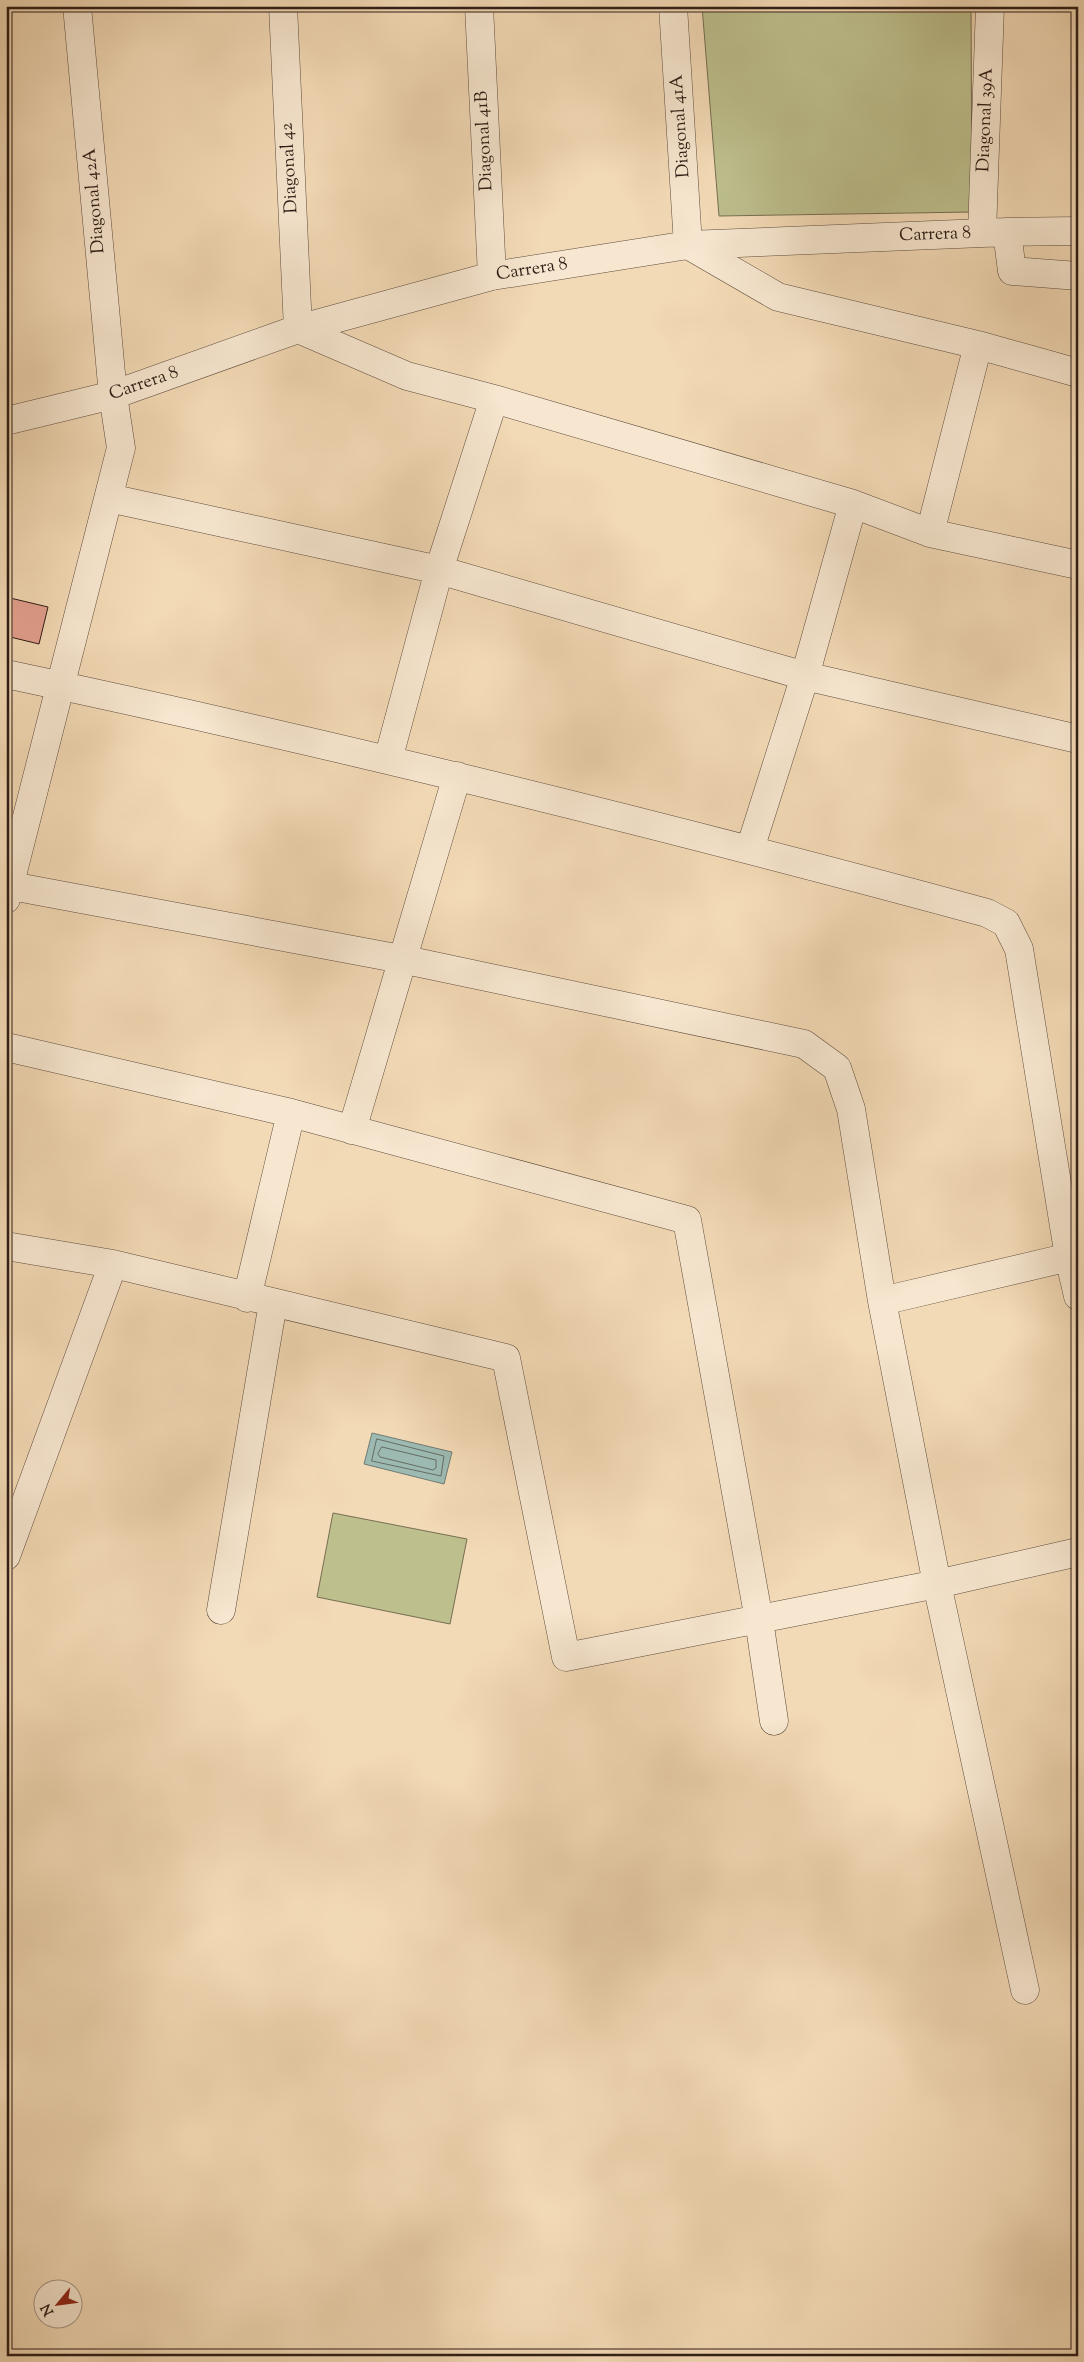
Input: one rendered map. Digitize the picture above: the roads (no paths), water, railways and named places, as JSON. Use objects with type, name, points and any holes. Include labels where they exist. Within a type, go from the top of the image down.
[{"type":"street","name":"Diagonal 42A","points":[[7,890],[110,498],[121,448],[113,395],[77,6]]},
{"type":"street","name":"Diagonal 42","points":[[283,6],[298,329]]},
{"type":"street","name":"Diagonal 41B","points":[[479,6],[492,276]]},
{"type":"street","name":"Diagonal 41A","points":[[673,6],[688,245]]},
{"type":"street","name":"Diagonal 39A","points":[[990,6],[995,232],[1012,271],[1078,276]]},
{"type":"street","name":"Carrera 8","points":[[6,421],[113,395],[298,329],[492,276],[688,245],[995,232],[1078,231]]},
{"type":"street","points":[[688,245],[778,296],[978,345],[1078,373]]},
{"type":"street","points":[[298,329],[407,376],[494,399],[852,504],[930,533],[1078,565]]},
{"type":"street","points":[[930,533],[978,345]]},
{"type":"street","points":[[388,760],[439,570],[494,399]]},
{"type":"street","points":[[110,498],[439,570],[805,676],[1078,739]]},
{"type":"street","points":[[750,849],[805,676],[852,504]]},
{"type":"street","points":[[6,674],[457,776],[750,849],[987,913],[1006,923],[1019,949],[1073,1256],[1078,1296]]},
{"type":"street","points":[[352,1130],[401,959],[457,776]]},
{"type":"street","points":[[7,890],[401,959],[804,1044],[837,1068],[851,1109],[882,1301],[937,1584],[1025,1990]]},
{"type":"street","points":[[6,1047],[291,1113],[687,1220],[759,1620],[774,1721]]},
{"type":"street","points":[[221,1610],[260,1300],[291,1113]]},
{"type":"street","points":[[6,1246],[113,1264],[506,1358],[566,1656],[937,1584],[1078,1552]]},
{"type":"street","points":[[882,1301],[1073,1256]]},
{"type":"street","points":[[6,1556],[113,1264]]},
{"type":"water","points":[[372,1433],[452,1452],[444,1484],[364,1464]]}]
